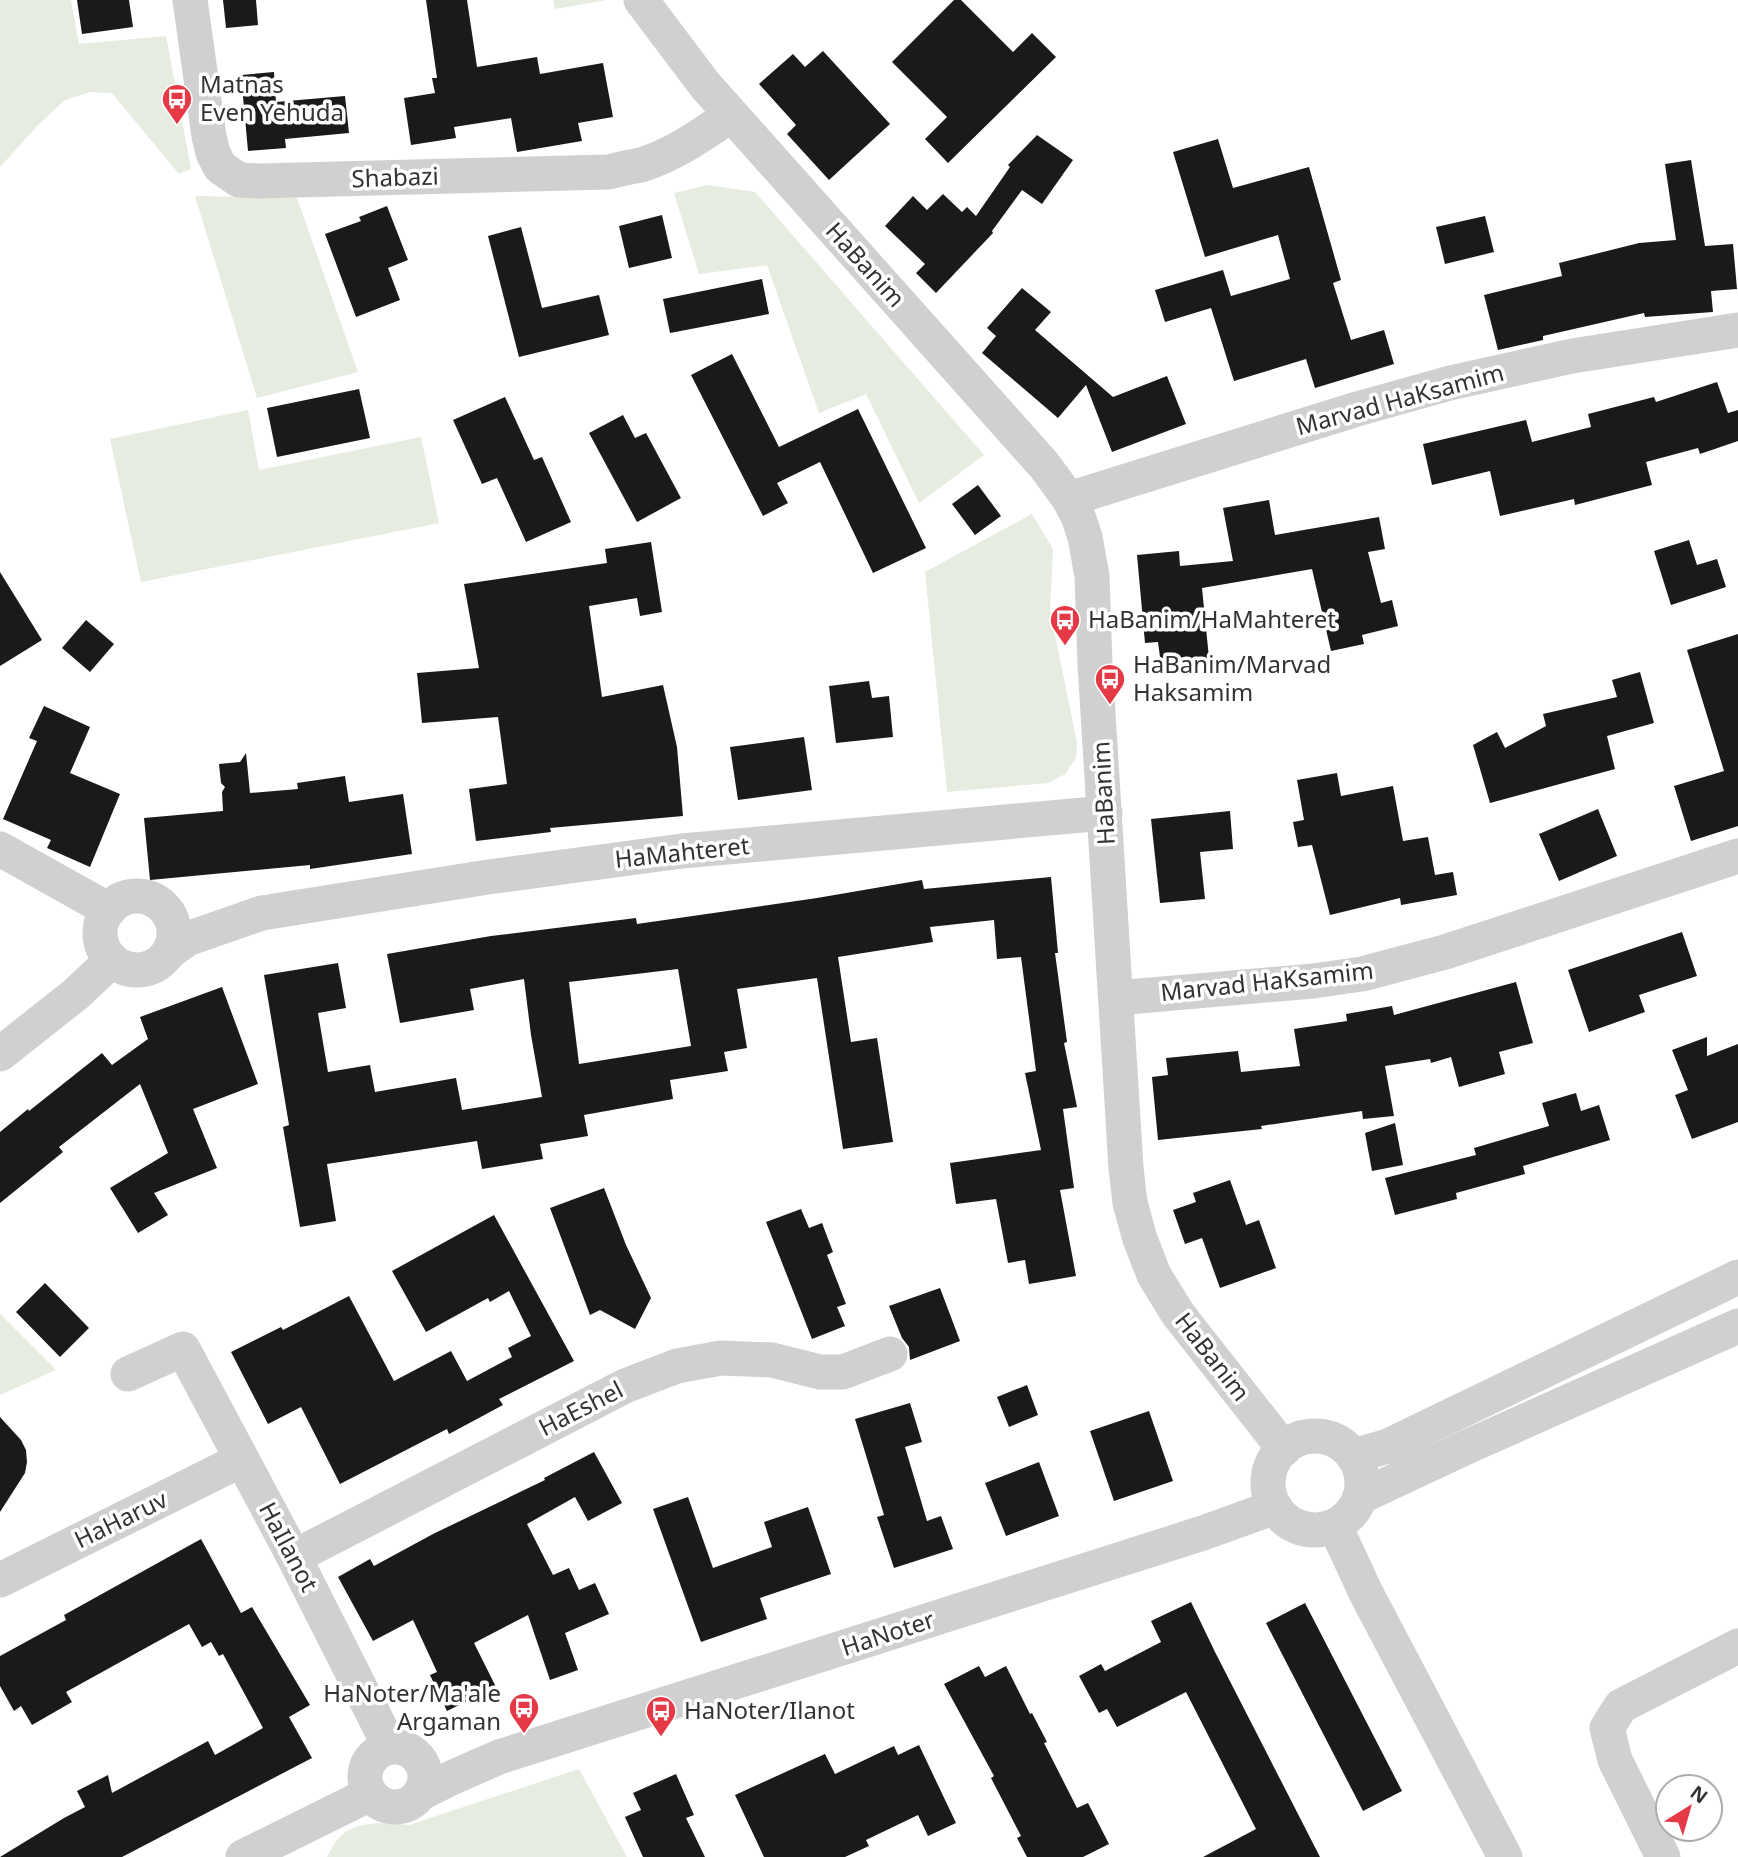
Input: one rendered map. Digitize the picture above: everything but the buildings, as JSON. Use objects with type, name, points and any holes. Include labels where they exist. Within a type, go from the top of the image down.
[{"type":"street","name":"Shabazi","points":[[190,0],[209,136],[220,167],[239,180],[608,172],[665,155],[692,142],[731,115]]},
{"type":"street","name":"HaBanim","points":[[640,0],[731,115],[1044,465],[1078,516],[1091,567],[1130,1203],[1154,1275],[1178,1314],[1284,1449]]},
{"type":"street","name":"Marvad HaKsamim","points":[[1069,499],[1356,409],[1450,383],[1573,356],[1738,330]]},
{"type":"street","name":"HaMahteret","points":[[169,951],[206,931],[261,913],[488,877],[682,851],[1105,813]]},
{"type":"street","points":[[0,849],[109,910]]},
{"type":"street","name":"Marvad HaKsamim","points":[[1116,998],[1313,981],[1362,974],[1445,952],[1738,856]]},
{"type":"street","points":[[134,896],[144,896],[156,901],[169,913],[173,924],[174,937],[169,951],[162,961],[146,968],[134,970],[123,967],[112,960],[101,940],[101,926],[109,910],[122,899],[134,896]]},
{"type":"street","name":"HaMahteret","points":[[156,901],[183,908],[261,913]]},
{"type":"street","points":[[0,1054],[76,994],[112,960]]},
{"type":"street","points":[[1353,1456],[1388,1446],[1738,1277]]},
{"type":"street","points":[[1360,1497],[1738,1326]]},
{"type":"street","name":"HaIlanot","points":[[128,1374],[183,1349],[294,1557],[403,1751]]},
{"type":"street","name":"HaEshel","points":[[294,1557],[625,1386],[677,1366],[721,1358],[772,1360],[820,1372],[843,1372],[890,1354]]},
{"type":"street","points":[[1312,1436],[1329,1438],[1342,1444],[1353,1456],[1362,1475],[1362,1491],[1350,1515],[1328,1529],[1311,1530],[1294,1525],[1281,1516],[1268,1488],[1268,1480],[1277,1455],[1289,1444],[1312,1436]]},
{"type":"street","name":"HaHaruv","points":[[0,1580],[241,1460]]},
{"type":"street","name":"HaNoter","points":[[421,1793],[499,1757],[1203,1534],[1275,1507]]},
{"type":"street","points":[[1335,1526],[1366,1593],[1505,1857]]},
{"type":"street","points":[[1663,1857],[1615,1760],[1607,1728],[1621,1706],[1738,1646]]},
{"type":"street","points":[[380,1750],[403,1751],[423,1764],[426,1774],[421,1793],[406,1806],[386,1806],[370,1794],[365,1785],[367,1765],[380,1750]]},
{"type":"street","name":"HaNoter","points":[[403,1751],[463,1761],[499,1757]]},
{"type":"street","points":[[243,1857],[287,1847],[370,1794]]},
{"type":"shaded area","points":[[0,0],[71,0],[79,44],[166,36],[191,169],[179,174],[112,93],[91,92],[65,100],[0,167]]},
{"type":"shaded area","points":[[553,0],[607,0],[555,9]]},
{"type":"shaded area","points":[[708,185],[755,192],[984,455],[919,503],[866,394],[819,413],[767,265],[699,274],[674,193]]},
{"type":"shaded area","points":[[195,196],[297,198],[358,372],[257,398]]},
{"type":"shaded area","points":[[248,410],[259,470],[421,437],[439,523],[141,582],[110,439]]},
{"type":"shaded area","points":[[1032,514],[1053,549],[1050,610],[1077,743],[1076,758],[1065,774],[1048,783],[947,792],[925,572]]},
{"type":"shaded area","points":[[0,1314],[56,1370],[0,1395]]},
{"type":"shaded area","points":[[579,1769],[627,1857],[327,1857],[340,1836],[358,1826],[409,1825]]},
{"type":"place","name":"Matnas Even Yehuda","points":[[177,126]]},
{"type":"place","name":"HaBanim/HaMahteret","points":[[1065,647]]},
{"type":"place","name":"HaBanim/Marvad Haksamim","points":[[1110,706]]},
{"type":"place","name":"HaNoter/Ma'ale Argaman","points":[[524,1735]]},
{"type":"place","name":"HaNoter/Ilanot","points":[[661,1738]]}]
